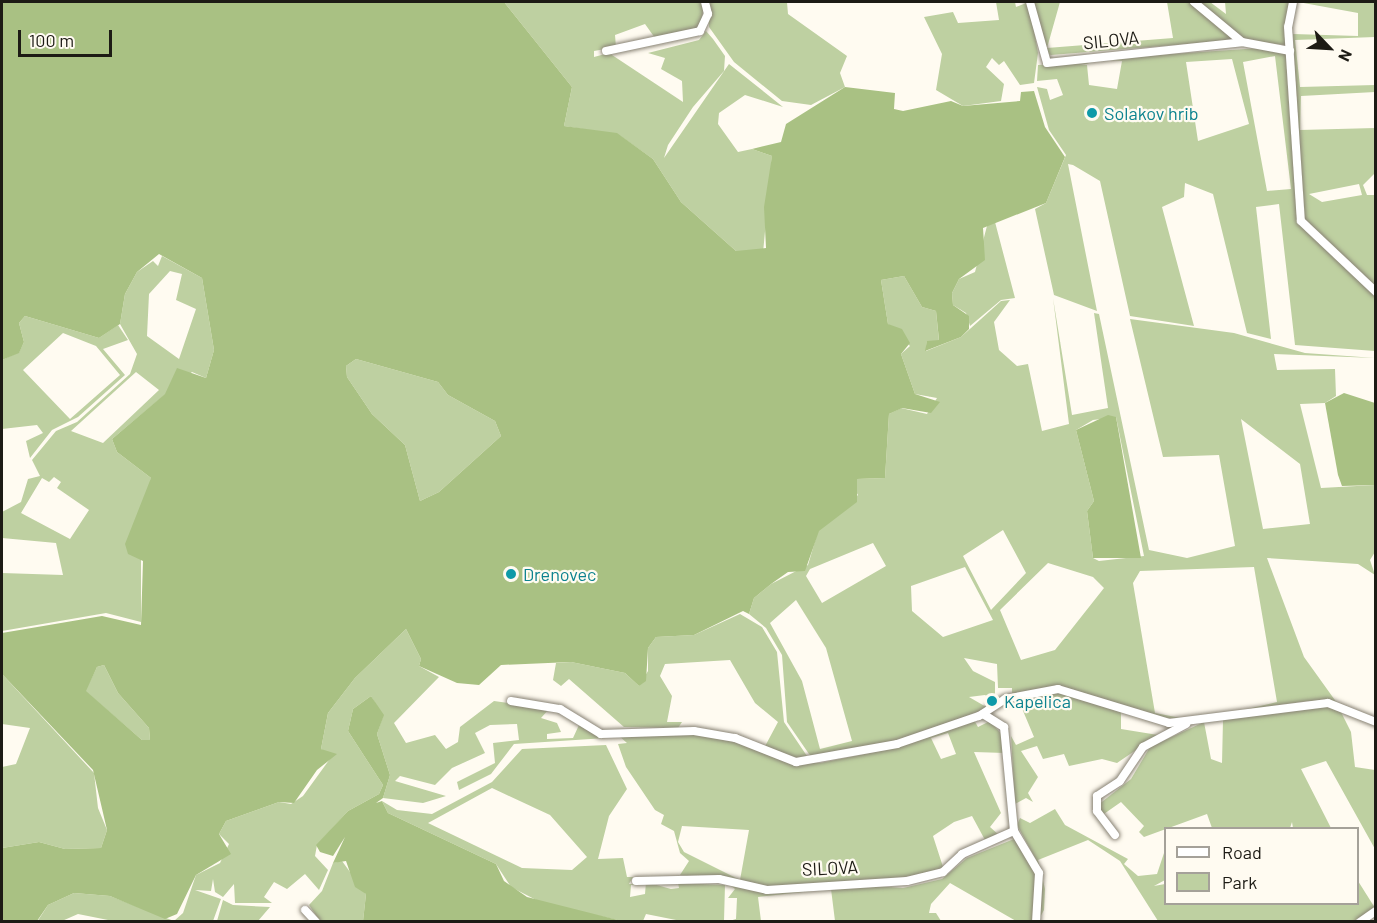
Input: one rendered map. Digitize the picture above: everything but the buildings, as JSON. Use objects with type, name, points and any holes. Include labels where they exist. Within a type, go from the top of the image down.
[{"type":"street","points":[[606,51],[700,31],[708,14],[705,2]]},
{"type":"street","name":"SILOVA","points":[[1030,2],[1047,63],[1242,42],[1290,51]]},
{"type":"street","name":"SILOVA","points":[[1194,2],[1242,42]]},
{"type":"street","points":[[1293,2],[1290,51],[1301,221],[1376,292]]},
{"type":"street","points":[[511,701],[560,709],[601,734],[694,731],[735,738],[796,762],[863,753],[983,714],[1005,699],[1058,688],[1169,723],[1192,722],[1328,703],[1376,722]]},
{"type":"street","points":[[983,714],[1004,727],[1014,831],[1039,873],[1036,921]]},
{"type":"street","points":[[1115,835],[1097,811],[1097,796],[1120,781],[1143,747],[1192,722]]},
{"type":"street","name":"SILOVA","points":[[636,881],[719,879],[767,890],[908,882],[944,872],[962,854],[1014,831]]},
{"type":"street","points":[[305,910],[316,921]]},
{"type":"street","points":[[1360,921],[1376,911]]},
{"type":"green space","points":[[2,2],[504,2],[572,87],[564,126],[617,133],[653,159],[681,202],[736,251],[766,248],[764,207],[772,156],[752,149],[781,142],[786,124],[845,87],[895,93],[894,109],[903,111],[951,101],[963,106],[1020,101],[1021,92],[1034,91],[1045,127],[1065,157],[1046,203],[983,228],[985,260],[959,279],[952,293],[953,305],[969,316],[969,329],[961,337],[925,351],[927,341],[939,340],[936,311],[922,307],[904,276],[881,280],[888,324],[902,329],[910,343],[901,354],[915,394],[940,402],[931,413],[902,408],[889,414],[885,478],[857,479],[857,502],[819,531],[805,571],[788,572],[771,584],[754,598],[749,614],[743,611],[694,635],[656,637],[648,648],[646,681],[639,686],[625,673],[571,662],[501,665],[479,685],[457,683],[419,666],[421,659],[406,629],[355,678],[328,713],[321,749],[337,754],[317,770],[294,803],[279,802],[226,821],[219,834],[231,854],[196,875],[177,914],[165,919],[110,896],[74,893],[48,905],[37,921],[2,921],[2,848],[39,842],[65,849],[101,848],[107,830],[93,770],[2,674],[2,633],[102,616],[141,625],[143,561],[128,554],[125,544],[151,478],[117,452],[112,439],[165,394],[177,368],[206,378],[214,350],[202,278],[159,254],[137,272],[125,294],[120,324],[99,338],[25,316],[19,323],[24,342],[19,353],[2,360]],"holes":[[[356,359],[438,382],[448,395],[495,421],[501,436],[439,492],[420,501],[405,445],[372,414],[347,377],[346,366]],[[104,665],[118,693],[149,728],[150,740],[142,740],[86,691],[97,667]]]},
{"type":"green space","points":[[504,2],[704,2],[701,27],[655,38],[645,24],[615,35],[616,47],[594,51],[594,57],[609,53],[683,102],[682,81],[661,69],[665,58],[648,53],[699,40],[706,31],[725,56],[724,71],[693,107],[668,145],[664,158],[729,64],[783,107],[745,95],[719,113],[718,124],[738,152],[752,149],[772,156],[763,253],[736,251],[681,202],[653,159],[619,135],[564,126],[572,87]]},
{"type":"green space","points":[[708,2],[787,2],[788,14],[847,56],[840,73],[845,87],[811,105],[782,101],[734,62],[709,27]]},
{"type":"green space","points":[[996,2],[1015,2],[1016,7],[1029,2],[1038,53],[1034,83],[1020,85],[1004,61],[999,65],[992,58],[986,67],[1004,84],[1001,101],[963,106],[936,90],[942,54],[924,17],[953,12],[958,23],[999,20]]},
{"type":"green space","points":[[1032,2],[1060,2],[1047,48],[1173,38],[1167,2],[1192,2],[1236,40],[1051,55],[1045,53]]},
{"type":"green space","points":[[1195,2],[1210,2],[1226,14],[1225,2],[1290,2],[1286,45],[1243,40]]},
{"type":"green space","points":[[1298,2],[1375,2],[1375,37],[1295,40],[1300,87],[1375,85],[1375,92],[1301,96],[1300,130],[1375,128],[1375,173],[1363,185],[1367,195],[1375,195],[1375,289],[1302,218],[1293,34],[1358,36],[1358,13]],"holes":[[[1359,184],[1362,195],[1322,202],[1309,194]]]},
{"type":"green space","points":[[1260,48],[1287,53],[1298,218],[1375,295],[1375,351],[1295,345],[1279,204],[1256,207],[1271,339],[1247,333],[1213,194],[1185,183],[1184,197],[1162,207],[1194,326],[1130,316],[1100,181],[1068,164],[1097,311],[1054,295],[1035,209],[1046,203],[1066,155],[1049,130],[1037,87],[1047,89],[1050,100],[1063,95],[1057,79],[1037,81],[1038,65],[1085,62],[1089,64],[1080,64],[1087,65],[1089,85],[1117,89],[1122,61],[1097,59]],"holes":[[[1275,56],[1291,189],[1267,191],[1243,62]],[[1232,59],[1249,124],[1198,141],[1186,62]]]},
{"type":"green space","points":[[988,222],[995,222],[1015,298],[1001,300],[970,326],[966,313],[953,305],[952,293],[959,279],[975,272]]},
{"type":"green space","points":[[162,256],[202,278],[214,350],[206,378],[192,372],[112,439],[117,452],[151,478],[141,558],[141,622],[106,613],[2,631],[2,573],[63,575],[56,543],[2,538],[2,512],[21,502],[28,479],[40,476],[32,460],[56,431],[77,422],[130,374],[137,354],[120,324],[125,294],[137,272],[153,261],[158,266]],"holes":[[[170,271],[182,274],[176,300],[196,309],[179,359],[147,336],[149,294]],[[136,372],[159,390],[103,443],[71,431]],[[54,477],[61,482],[57,488],[89,510],[70,539],[21,513],[42,478],[49,482]]]},
{"type":"green space","points":[[904,276],[922,307],[936,311],[939,341],[927,341],[926,351],[961,337],[1001,301],[1010,300],[994,322],[999,350],[1017,366],[1028,364],[1042,431],[1069,424],[1053,298],[1072,415],[1108,408],[1094,313],[1099,314],[1149,550],[1187,558],[1235,546],[1219,455],[1163,457],[1130,319],[1234,333],[1305,353],[1375,358],[1274,354],[1277,370],[1335,369],[1336,396],[1325,403],[1300,404],[1321,488],[1375,485],[1375,552],[1370,560],[1375,575],[1358,564],[1267,558],[1304,657],[1337,703],[1308,701],[1243,710],[1277,702],[1254,567],[1140,571],[1133,583],[1155,713],[1191,720],[1156,717],[1058,687],[1012,694],[1012,688],[998,688],[997,664],[964,658],[973,671],[995,682],[995,701],[985,695],[969,697],[988,708],[891,744],[815,759],[809,754],[787,722],[782,655],[766,628],[749,614],[754,598],[771,584],[808,565],[818,531],[858,495],[853,487],[857,479],[885,478],[889,414],[901,408],[927,414],[937,398],[915,394],[901,354],[910,346],[888,324],[881,280]],"holes":[[[1116,417],[1144,556],[1099,561],[1093,558],[1087,511],[1094,501],[1076,430],[1093,420]],[[1241,419],[1300,464],[1310,524],[1263,529]],[[1003,530],[1026,573],[991,610],[963,556]],[[873,543],[886,566],[822,603],[806,576],[810,569]],[[1048,563],[1093,577],[1104,588],[1055,650],[1021,660],[1000,610]],[[965,567],[993,620],[943,637],[912,611],[911,586]],[[796,600],[826,648],[852,741],[820,749],[802,681],[770,623]]]},
{"type":"green space","points":[[25,316],[99,338],[118,325],[128,340],[103,349],[125,375],[78,417],[52,430],[30,458],[26,441],[43,433],[37,425],[2,429],[2,360],[19,352],[24,342],[19,323]],"holes":[[[63,333],[96,346],[120,375],[70,419],[23,370]]]},
{"type":"green space","points":[[356,359],[438,382],[448,395],[495,421],[501,436],[439,492],[420,501],[405,445],[372,414],[347,377],[346,366]]},
{"type":"green space","points":[[1344,393],[1375,403],[1375,485],[1342,486],[1338,475],[1325,403]]},
{"type":"green space","points":[[1108,415],[1116,417],[1141,558],[1093,558],[1087,511],[1094,501],[1076,430]]},
{"type":"green space","points":[[740,614],[762,627],[777,652],[784,722],[807,756],[797,760],[763,750],[778,722],[755,703],[730,660],[665,664],[660,676],[672,696],[667,722],[682,722],[678,728],[624,727],[569,679],[561,686],[553,680],[556,663],[571,662],[625,673],[639,686],[648,671],[648,648],[656,637],[694,635]]},
{"type":"green space","points":[[406,629],[421,659],[419,666],[439,677],[394,723],[406,743],[435,735],[446,749],[458,742],[460,727],[494,701],[549,709],[541,718],[557,723],[561,732],[547,734],[547,739],[573,738],[579,725],[606,738],[514,744],[491,774],[459,790],[457,782],[495,763],[493,743],[519,740],[517,724],[490,725],[475,733],[485,753],[452,768],[435,785],[400,776],[395,781],[446,796],[423,803],[383,798],[390,775],[377,734],[383,716],[371,696],[353,709],[348,731],[383,785],[379,794],[348,811],[317,845],[315,856],[328,870],[319,890],[305,874],[287,889],[274,882],[264,897],[272,903],[235,903],[234,884],[223,897],[215,892],[213,879],[211,891],[195,890],[221,899],[213,921],[174,921],[183,913],[196,875],[220,863],[229,844],[219,834],[226,821],[279,802],[291,804],[303,796],[332,756],[321,749],[328,713],[355,678]]},
{"type":"green space","points":[[104,665],[118,693],[149,728],[150,740],[142,740],[85,691],[97,667]]},
{"type":"green space","points":[[2,674],[94,773],[98,808],[107,830],[101,848],[65,849],[39,842],[2,848],[2,767],[16,764],[30,728],[2,724]]},
{"type":"green space","points":[[1051,690],[1121,709],[1121,729],[1158,735],[1117,763],[1102,759],[1069,766],[1064,754],[1043,759],[1037,746],[1021,751],[1038,777],[1028,793],[1033,802],[1026,798],[1015,804],[1011,736],[1016,745],[1034,737],[1018,699]]},
{"type":"green space","points":[[371,696],[384,715],[377,734],[390,775],[383,798],[376,803],[382,801],[388,813],[496,864],[504,881],[527,897],[622,921],[363,921],[366,894],[355,887],[346,861],[333,863],[345,837],[333,856],[320,852],[316,845],[348,811],[379,794],[383,785],[348,731],[353,709]]},
{"type":"green space","points":[[1325,704],[1341,712],[1351,732],[1355,767],[1375,770],[1375,849],[1326,761],[1301,769],[1330,827],[1293,827],[1292,822],[1290,827],[1212,827],[1207,814],[1171,827],[1164,827],[1164,830],[1144,837],[1139,832],[1144,826],[1121,802],[1101,816],[1098,805],[1131,779],[1150,747],[1204,722],[1211,759],[1222,763],[1223,720]]},
{"type":"green space","points":[[974,720],[978,727],[990,721],[1004,737],[1005,753],[974,752],[1001,813],[990,827],[1000,836],[985,840],[972,816],[954,822],[933,836],[944,870],[882,881],[769,888],[680,875],[689,861],[680,853],[674,831],[661,824],[664,815],[655,810],[626,767],[618,744],[627,743],[619,736],[699,735],[748,745],[785,762],[820,763],[885,750]],"holes":[[[948,733],[956,754],[941,759],[931,738]],[[682,826],[749,830],[740,880],[684,852],[678,842]]]},
{"type":"green space","points":[[606,745],[627,789],[609,816],[598,859],[623,858],[627,877],[633,877],[629,884],[638,884],[631,885],[630,897],[645,894],[646,882],[671,889],[679,888],[678,883],[725,885],[724,921],[681,921],[646,914],[643,921],[622,921],[542,903],[511,887],[496,864],[388,813],[382,801],[397,810],[432,814],[492,782],[522,749]],"holes":[[[492,788],[550,815],[587,857],[572,870],[522,868],[428,823]]]},
{"type":"green space","points":[[1055,809],[1065,825],[1128,859],[1124,864],[1138,876],[1157,874],[1164,853],[1164,881],[1154,886],[1164,884],[1164,905],[1359,905],[1359,883],[1375,908],[1355,921],[1158,921],[1120,861],[1088,840],[1038,860],[1039,866],[1017,825],[1020,818],[1030,823]]},
{"type":"green space","points":[[1014,839],[1037,867],[1035,921],[1016,921],[950,883],[931,904],[929,913],[936,913],[941,921],[835,921],[831,889],[758,897],[761,921],[726,922],[736,919],[737,898],[728,898],[735,889],[730,885],[773,894],[816,889],[874,886],[903,888],[942,879],[967,858]]},
{"type":"green space","points":[[342,861],[366,894],[363,921],[320,921],[309,905],[322,891],[333,863]]},
{"type":"green space","points":[[1040,868],[1045,889],[1044,910],[1038,921]]},
{"type":"green space","points":[[74,893],[110,896],[174,921],[113,921],[78,914],[62,921],[37,922],[48,905]]},
{"type":"green space","points":[[223,900],[233,905],[270,907],[258,921],[217,921]]},
{"type":"place","name":"Solakov hrib","points":[[1092,113]]},
{"type":"place","name":"Drenovec","points":[[511,574]]},
{"type":"place","name":"Kapelica","points":[[992,701]]}]
